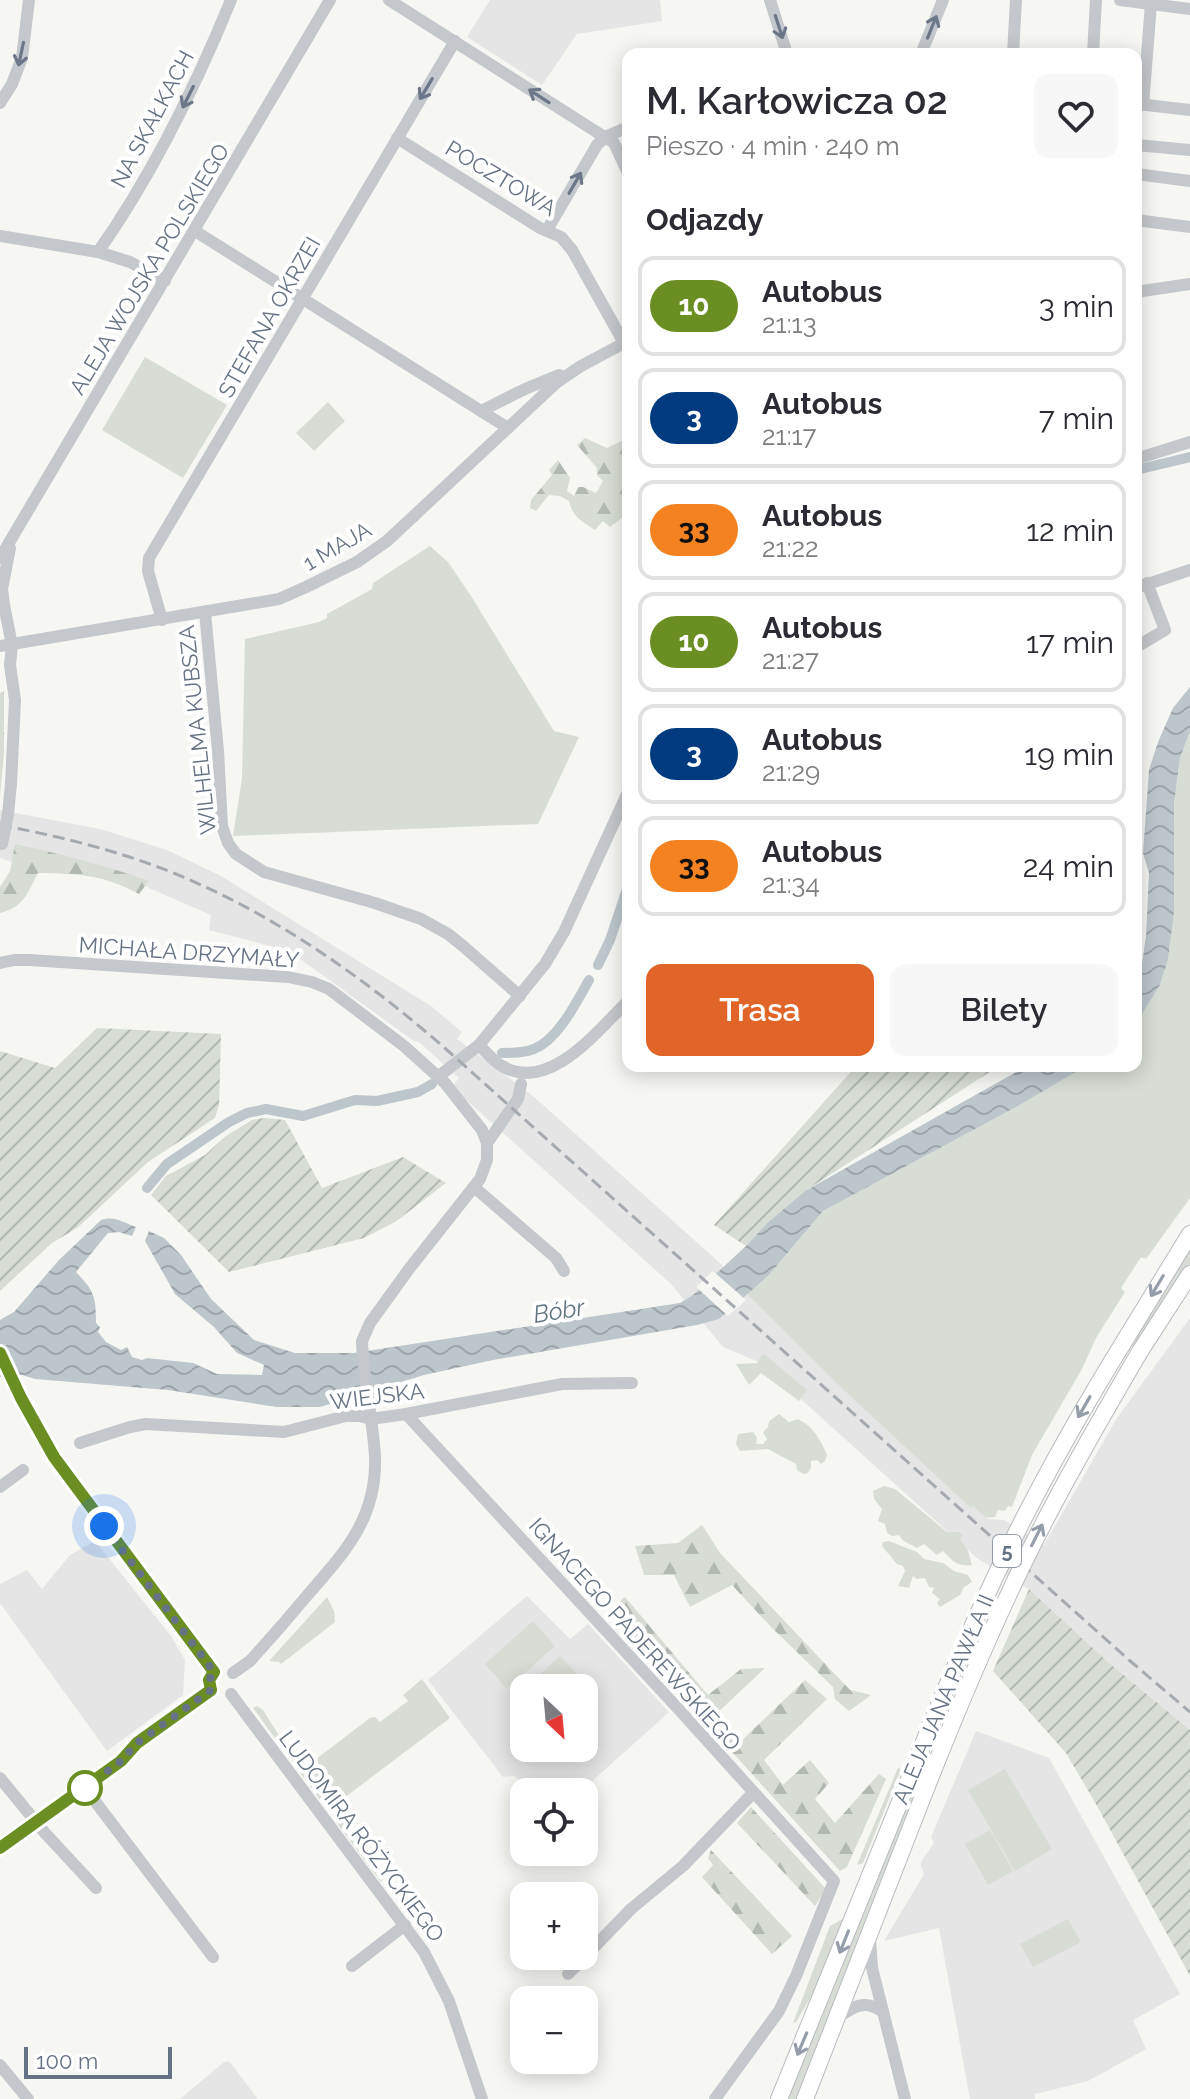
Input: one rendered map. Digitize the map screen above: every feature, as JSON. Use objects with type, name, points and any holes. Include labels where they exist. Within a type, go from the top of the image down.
[{"type":"main road","name":"ALEJA JANA PAWŁA II","points":[[779,2099],[957,1661],[1016,1533],[1063,1444],[1190,1234]]},
{"type":"main road","name":"ALEJA JANA PAWŁA II","points":[[805,2099],[927,1786],[1026,1556],[1080,1454],[1190,1274]]},
{"type":"street","points":[[0,103],[12,84],[22,58],[29,0]]},
{"type":"street","name":"NA SKAŁKACH","points":[[98,252],[137,193],[170,132],[206,63],[231,0]]},
{"type":"street","name":"ALEJA WOJSKA POLSKIEGO","points":[[0,558],[330,0]]},
{"type":"street","points":[[389,0],[614,143],[622,160]]},
{"type":"street","points":[[770,0],[785,48]]},
{"type":"street","points":[[923,48],[943,0]]},
{"type":"street","points":[[1013,48],[1016,0]]},
{"type":"street","points":[[1093,48],[1096,0]]},
{"type":"street","points":[[1120,0],[1190,9]]},
{"type":"street","points":[[1142,87],[1151,4]]},
{"type":"street","name":"STEFANA OKRZEI","points":[[162,620],[148,571],[149,558],[455,41]]},
{"type":"street","points":[[1142,105],[1190,110]]},
{"type":"street","points":[[547,230],[597,145],[605,137],[622,130]]},
{"type":"street","name":"POCZTOWA","points":[[397,138],[540,228],[561,237],[572,250],[622,336]]},
{"type":"street","points":[[1142,146],[1190,150]]},
{"type":"street","points":[[1142,175],[1190,181]]},
{"type":"street","points":[[1142,221],[1190,227]]},
{"type":"street","points":[[195,231],[508,428]]},
{"type":"street","points":[[0,236],[98,252],[130,262],[165,281]]},
{"type":"street","points":[[1142,291],[1190,284]]},
{"type":"street","name":"1 MAJA","points":[[6,646],[279,599],[306,587],[357,562],[387,541],[556,383],[622,344]]},
{"type":"street","points":[[481,411],[581,366]]},
{"type":"street","points":[[1142,457],[1190,442]]},
{"type":"street","points":[[1,848],[8,814],[15,700],[6,646],[2,589],[13,538]]},
{"type":"street","points":[[1142,643],[1165,630],[1142,586],[1190,570]]},
{"type":"street","name":"WILHELMA KUBSZA","points":[[205,612],[220,767],[221,815],[231,849],[264,872],[391,908],[435,926],[471,952],[520,996]]},
{"type":"street","points":[[0,655],[10,665]]},
{"type":"street","points":[[439,1076],[479,1045],[545,964],[564,932],[622,805]]},
{"type":"street","name":"MICHAŁA DRZYMAŁY","points":[[0,963],[30,960],[301,979],[329,989],[439,1076],[482,1130],[487,1143]]},
{"type":"street","points":[[479,1045],[501,1066],[531,1072],[547,1070],[566,1059],[622,1007]]},
{"type":"street","points":[[233,1673],[250,1661],[353,1541],[369,1506],[375,1458],[362,1345],[364,1333],[409,1269],[480,1179],[487,1160],[487,1143],[518,1099],[521,1084]]},
{"type":"street","points":[[474,1187],[556,1258],[564,1271]]},
{"type":"street","points":[[0,1353],[21,1398],[61,1468],[214,1672]]},
{"type":"street","name":"WIEJSKA","points":[[80,1443],[146,1424],[284,1432],[346,1416],[371,1419],[406,1414],[562,1384],[632,1383]]},
{"type":"street","name":"IGNACEGO PADEREWSKIEGO","points":[[406,1414],[834,1881],[779,2011],[715,2099]]},
{"type":"street","points":[[0,1487],[23,1470]]},
{"type":"street","points":[[224,1669],[233,1673],[236,1684],[231,1694],[222,1697],[211,1690],[209,1680],[214,1672],[224,1669]]},
{"type":"street","points":[[0,1848],[85,1788],[121,1761],[137,1743],[211,1690]]},
{"type":"street","name":"LUDOMIRA RÓŻYCKIEGO","points":[[231,1694],[424,1952],[443,1988],[482,2099]]},
{"type":"street","points":[[0,1778],[96,1888]]},
{"type":"street","points":[[85,1788],[213,1957]]},
{"type":"street","points":[[568,1974],[631,1909],[683,1866],[753,1793]]},
{"type":"street","points":[[352,1966],[405,1925]]},
{"type":"street","points":[[870,1932],[872,1968],[905,2099]]},
{"type":"street","points":[[837,2018],[861,2004],[882,2006]]},
{"type":"street","points":[[0,2065],[28,2099]]},
{"type":"shaded area","points":[[490,0],[660,0],[662,21],[577,34],[542,85],[467,37]]},
{"type":"shaded area","points":[[0,810],[100,829],[167,850],[221,876],[431,1006],[462,1032],[457,1039],[533,1096],[926,1453],[987,1519],[1004,1520],[1044,1545],[1117,1418],[1190,1318],[1190,1730],[1108,1662],[1030,1590],[978,1559],[761,1363],[723,1347],[671,1284],[452,1087],[459,1078],[419,1042],[289,951],[209,930],[211,915],[133,881],[73,869],[36,870],[0,858]]},
{"type":"shaded area","points":[[95,1541],[171,1636],[185,1660],[183,1695],[107,1751],[0,1603],[0,1584],[27,1570],[42,1589],[70,1555]]},
{"type":"shaded area","points":[[527,1596],[570,1639],[588,1624],[669,1712],[596,1778],[503,1777],[428,1680]]},
{"type":"shaded area","points":[[976,1731],[1049,1758],[1180,1994],[1133,2020],[1146,2049],[1088,2081],[1035,2094],[1035,2099],[970,2099],[939,1928],[884,1941],[924,1874],[921,1862],[934,1843],[931,1837]]},
{"type":"shaded area","points":[[229,2061],[258,2099],[180,2099],[224,2062]]},
{"type":"green space","points":[[145,357],[227,405],[183,478],[102,430]]},
{"type":"green space","points":[[328,402],[345,421],[314,451],[296,433]]},
{"type":"green space","points":[[585,438],[607,448],[622,441],[622,518],[610,527],[603,521],[595,530],[578,518],[569,501],[560,496],[549,495],[536,511],[530,508],[531,500],[552,475],[549,470],[558,460],[570,478],[567,491],[574,496],[578,487],[583,487],[596,493],[603,481],[597,475],[597,468],[577,445]]},
{"type":"green space","points":[[430,546],[448,562],[471,596],[554,731],[579,737],[538,824],[233,836],[242,778],[245,639],[327,618],[327,614],[372,589],[373,583]]},
{"type":"green space","points":[[4,691],[4,753],[0,796],[0,693]]},
{"type":"green space","points":[[1190,731],[1190,1198],[1146,1259],[1141,1257],[1121,1288],[1125,1292],[1032,1455],[1012,1507],[1008,1506],[1005,1511],[998,1510],[995,1517],[986,1518],[973,1506],[971,1508],[846,1392],[747,1294],[769,1275],[823,1211],[1076,1072],[1142,1072],[1142,1014],[1160,985],[1168,960],[1174,913],[1174,804],[1180,758]]},
{"type":"green space","points":[[15,844],[83,860],[149,881],[139,894],[90,876],[38,873],[20,903],[0,913],[0,887],[10,871]]},
{"type":"green space","points":[[97,1028],[221,1034],[219,1105],[215,1118],[148,1162],[77,1228],[52,1243],[0,1291],[0,1051],[55,1068]]},
{"type":"green space","points":[[851,1072],[990,1072],[805,1191],[766,1224],[746,1246],[714,1225]]},
{"type":"green space","points":[[252,1120],[285,1120],[322,1188],[403,1157],[446,1183],[395,1222],[364,1238],[229,1272],[151,1195],[166,1176],[205,1155],[226,1136]]},
{"type":"green space","points":[[1190,1244],[1190,1264],[1135,1346],[1131,1344]]},
{"type":"green space","points":[[764,1354],[807,1390],[799,1401],[761,1373],[749,1385],[736,1364],[757,1363]]},
{"type":"green space","points":[[779,1414],[789,1422],[798,1419],[812,1430],[827,1455],[825,1461],[821,1464],[817,1460],[811,1461],[808,1473],[803,1474],[797,1470],[796,1464],[768,1449],[740,1451],[736,1444],[738,1434],[753,1432],[757,1438],[756,1444],[763,1444],[767,1439],[763,1432],[769,1421]]},
{"type":"green space","points":[[884,1486],[895,1489],[947,1532],[963,1535],[960,1538],[972,1565],[959,1564],[943,1551],[937,1555],[924,1544],[917,1548],[899,1535],[887,1533],[885,1524],[878,1521],[882,1509],[874,1499],[873,1491]]},
{"type":"green space","points":[[702,1525],[720,1553],[850,1690],[871,1695],[849,1711],[835,1699],[833,1687],[732,1585],[690,1607],[674,1575],[644,1575],[635,1546],[678,1543]]},
{"type":"green space","points":[[889,1541],[917,1552],[924,1559],[943,1563],[954,1571],[968,1575],[972,1582],[964,1587],[960,1595],[940,1607],[937,1603],[940,1599],[932,1593],[934,1588],[929,1587],[925,1578],[913,1576],[909,1588],[898,1586],[905,1571],[882,1546],[883,1542]]},
{"type":"green space","points":[[1029,1589],[1108,1662],[1190,1730],[1190,1976],[1066,1753],[993,1671]]},
{"type":"green space","points":[[327,1597],[334,1611],[335,1622],[281,1664],[269,1661]]},
{"type":"green space","points":[[625,1597],[708,1695],[741,1669],[765,1668],[714,1716],[737,1745],[805,1680],[827,1699],[764,1760],[783,1785],[810,1760],[829,1783],[815,1799],[835,1823],[879,1774],[886,1779],[847,1867],[840,1871],[732,1752],[610,1609]]},
{"type":"green space","points":[[533,1621],[555,1646],[524,1674],[510,1674],[510,1686],[507,1689],[485,1664]]},
{"type":"green space","points":[[560,1656],[576,1673],[575,1674],[541,1674]]},
{"type":"green space","points":[[422,1679],[450,1718],[336,1804],[307,1766],[370,1718],[375,1717],[380,1722],[408,1701],[403,1695]]},
{"type":"green space","points":[[257,1706],[263,1710],[331,1806],[323,1804],[253,1708]]},
{"type":"green space","points":[[898,1768],[901,1769],[863,1863],[857,1865]]},
{"type":"green space","points":[[1005,1769],[1052,1849],[1015,1871],[968,1790]]},
{"type":"green space","points":[[917,1778],[921,1779],[920,1783],[799,2099],[787,2099]]},
{"type":"green space","points":[[751,1807],[826,1889],[815,1906],[737,1823]]},
{"type":"green space","points":[[336,1813],[384,1876],[381,1882],[336,1822]]},
{"type":"green space","points":[[990,1830],[1013,1871],[988,1885],[965,1844]]},
{"type":"green space","points":[[711,1850],[792,1936],[772,1954],[702,1877],[713,1865],[708,1858]]},
{"type":"green space","points":[[846,1917],[818,1985],[793,2023],[830,1926]]},
{"type":"green space","points":[[1068,1919],[1081,1942],[1033,1967],[1020,1944]]},
{"type":"water","points":[[1190,687],[1190,731],[1180,758],[1174,804],[1174,913],[1168,960],[1160,985],[1142,1014],[1142,964],[1149,873],[1143,853],[1149,770],[1173,708]]},
{"type":"water","points":[[1016,1072],[1076,1072],[823,1211],[769,1275],[719,1319],[424,1375],[320,1407],[277,1407],[168,1390],[35,1379],[22,1375],[0,1377],[0,1320],[14,1312],[59,1260],[101,1220],[110,1218],[136,1227],[132,1236],[108,1233],[76,1272],[93,1294],[96,1323],[100,1327],[98,1332],[106,1342],[121,1350],[127,1347],[132,1357],[142,1360],[193,1363],[217,1374],[262,1375],[264,1365],[237,1353],[214,1327],[175,1294],[145,1241],[149,1231],[164,1238],[181,1255],[211,1299],[254,1340],[295,1353],[354,1353],[680,1303],[693,1295],[805,1191]]},
{"type":"pier","points":[[713,1271],[746,1300],[728,1316],[696,1287]]},
{"type":"waterway","points":[[1142,469],[1190,457]]},
{"type":"waterway","points":[[598,965],[622,904]]},
{"type":"waterway","points":[[502,1053],[530,1050],[543,1044],[566,1019],[589,980]]},
{"type":"waterway","points":[[147,1188],[167,1164],[247,1113],[266,1109],[303,1116],[355,1100],[377,1101],[418,1092],[432,1084]]},
{"type":"railway","points":[[0,825],[87,844],[209,888],[282,927],[351,973],[447,1050],[1190,1712]]},
{"type":"bus line","name":"10","points":[[0,1353],[54,1457],[214,1672],[209,1680],[211,1690],[137,1743],[121,1761],[0,1848]]},
{"type":"route","points":[[85,1788],[121,1761],[137,1743],[211,1690],[209,1680],[214,1672],[104,1526]]},
{"type":"water label","name":"Bóbr","points":[[559,1311]]}]
